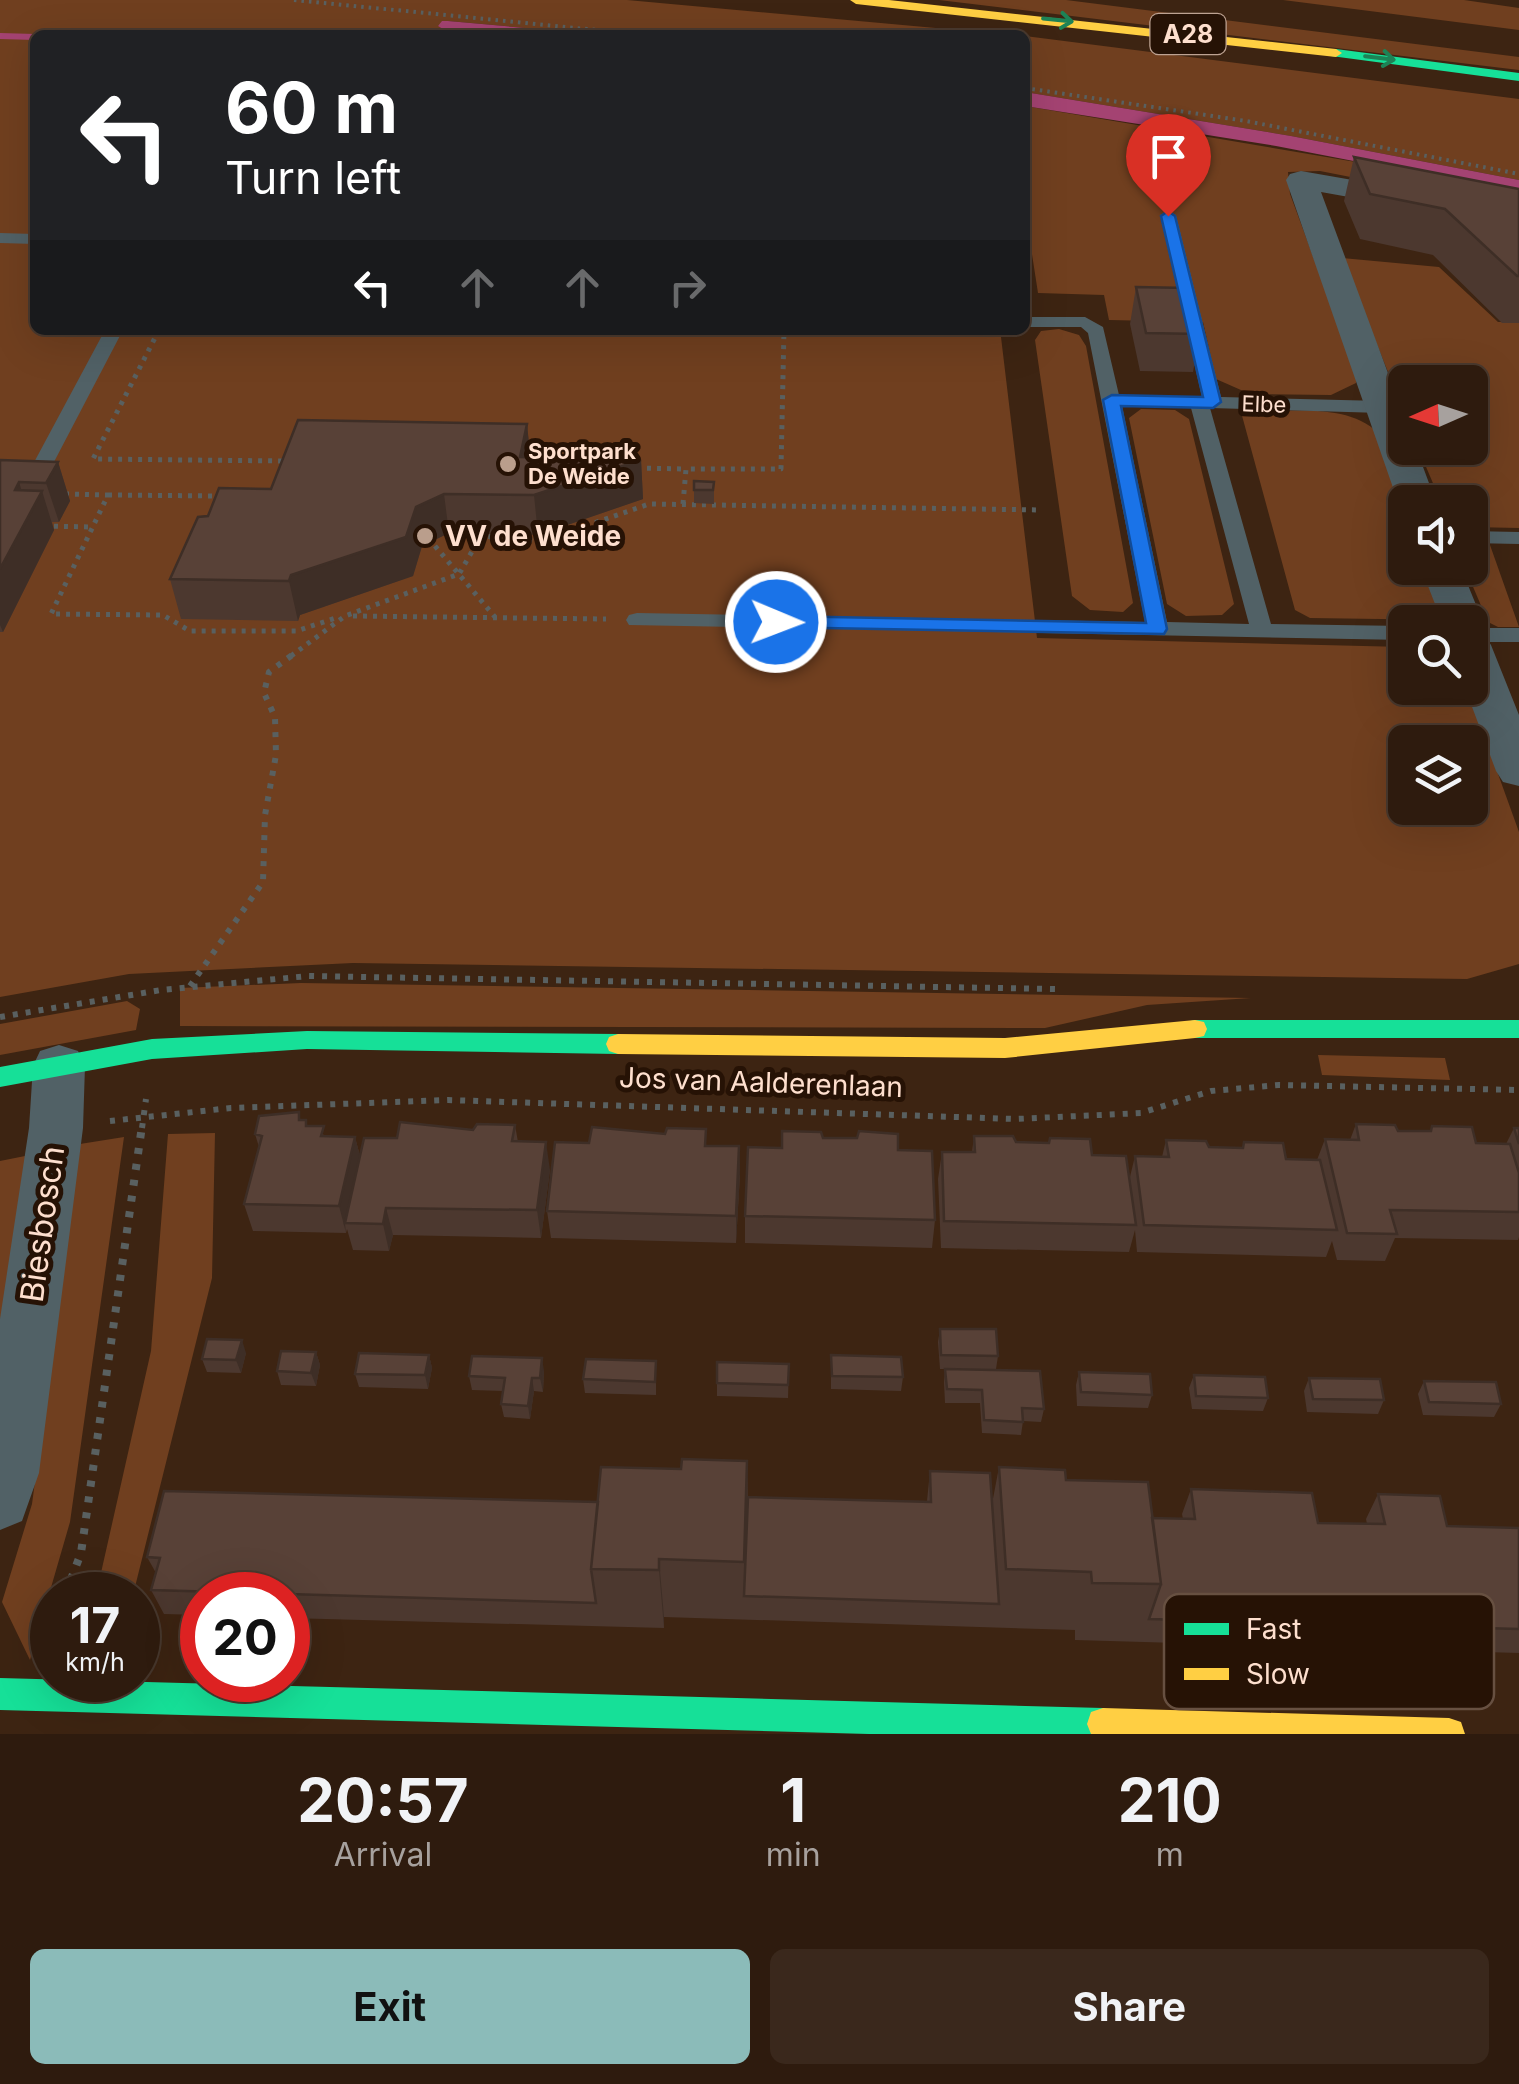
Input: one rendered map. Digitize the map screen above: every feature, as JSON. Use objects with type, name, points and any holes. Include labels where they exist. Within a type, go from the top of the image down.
[{"type":"main road","name":"A28","points":[[856,0],[1177,32],[1519,77]]},
{"type":"main road","name":"Jos van Aalderenlaan","points":[[0,1077],[152,1050],[306,1040],[1005,1048],[1192,1029],[1519,1029]]},
{"type":"main road","points":[[0,1694],[1450,1734]]},
{"type":"street","points":[[1411,485],[1301,180],[1434,203]]},
{"type":"street","points":[[1488,677],[1507,710],[1519,771]]},
{"type":"street","name":"Biesbosch","points":[[0,1500],[8,1473],[56,1128],[58,1066]]},
{"type":"lane","points":[[1168,216],[1206,402],[1262,631]]},
{"type":"lane","points":[[0,238],[30,239]]},
{"type":"lane","points":[[1030,322],[1086,322],[1097,331],[1157,629]]},
{"type":"lane","points":[[34,481],[111,335]]},
{"type":"lane","name":"Elbe","points":[[1112,400],[1382,407]]},
{"type":"lane","points":[[1488,538],[1519,538]]},
{"type":"lane","points":[[637,620],[1388,634]]},
{"type":"lane","points":[[1488,635],[1519,635]]},
{"type":"path","points":[[294,0],[597,30]]},
{"type":"path","points":[[1030,89],[1246,120],[1519,174]]},
{"type":"path","points":[[156,335],[94,459],[302,461]]},
{"type":"path","points":[[632,468],[780,469],[784,335]]},
{"type":"path","points":[[684,504],[686,469]]},
{"type":"path","points":[[59,494],[234,496]]},
{"type":"path","points":[[108,495],[51,614],[163,615],[190,631],[296,631],[458,574],[481,536],[542,541],[649,504],[1041,510]]},
{"type":"path","points":[[33,525],[93,527]]},
{"type":"path","points":[[435,546],[496,618]]},
{"type":"path","points":[[189,987],[264,882],[265,815],[276,756],[274,717],[264,693],[264,682],[285,658],[345,616],[637,620]]},
{"type":"path","points":[[0,1016],[161,990],[308,976],[1060,989]]},
{"type":"path","points":[[74,1572],[81,1553],[161,990]]},
{"type":"path","name":"Jos van Aalderenlaan","points":[[56,1128],[230,1108],[448,1100],[632,1110],[1016,1119],[1141,1114],[1211,1091],[1278,1085],[1519,1090]]},
{"type":"shaded area","points":[[0,0],[627,0],[958,30],[548,30],[448,21],[438,26],[467,30],[30,30],[30,335],[999,335],[1037,638],[1388,647],[1388,705],[1473,705],[1480,725],[1388,725],[1388,825],[1488,825],[1488,746],[1519,832],[1519,964],[1467,979],[353,963],[129,974],[0,997]]},
{"type":"shaded area","points":[[939,0],[1066,0],[1519,57],[1519,70]]},
{"type":"shaded area","points":[[1283,0],[1464,0],[1519,8],[1519,30]]},
{"type":"shaded area","points":[[442,21],[546,30],[453,30],[438,26]]},
{"type":"shaded area","points":[[1030,37],[1519,99],[1519,180],[1291,136],[1030,93]]},
{"type":"shaded area","points":[[1030,93],[1291,136],[1519,180],[1519,193],[1276,146],[1030,107]]},
{"type":"shaded area","points":[[1030,107],[1409,171],[1498,206],[1320,171],[1288,172],[1290,194],[1357,375],[1356,383],[1331,395],[1250,394],[1216,379],[1203,322],[1109,320],[1104,295],[1038,293],[1030,241]]},
{"type":"shaded area","points":[[1342,258],[1439,267],[1498,322],[1519,322],[1519,528],[1488,527],[1488,485],[1434,485],[1425,465],[1488,465],[1488,365],[1388,365],[1388,372]]},
{"type":"shaded area","points":[[1059,329],[1079,335],[1086,346],[1133,603],[1123,612],[1090,610],[1072,596],[1035,340],[1041,331]]},
{"type":"shaded area","points":[[1141,409],[1175,410],[1189,419],[1234,604],[1222,615],[1186,616],[1167,604],[1129,418]]},
{"type":"shaded area","points":[[1241,412],[1335,413],[1369,425],[1382,437],[1388,465],[1393,465],[1400,485],[1388,485],[1388,585],[1438,585],[1445,605],[1388,605],[1388,619],[1310,618],[1295,610]]},
{"type":"shaded area","points":[[1490,545],[1519,627],[1498,627],[1488,622],[1488,605],[1481,605],[1472,585],[1488,585]]},
{"type":"shaded area","points":[[301,983],[1251,998],[1147,1005],[1045,1028],[180,1026],[180,988]]},
{"type":"shaded area","points":[[127,1001],[140,1009],[136,1030],[0,1055],[0,1024]]},
{"type":"shaded area","points":[[1318,1055],[1445,1058],[1450,1080],[1322,1075]]},
{"type":"shaded area","points":[[215,1133],[212,1278],[139,1572],[101,1572],[151,1351],[168,1134]]},
{"type":"shaded area","points":[[124,1137],[70,1522],[56,1572],[30,1572],[30,1660],[2,1602],[32,1504],[80,1144]]},
{"type":"shaded area","points":[[30,1155],[0,1349],[0,1161]]},
{"type":"building","points":[[1354,157],[1519,189],[1519,276],[1445,209],[1370,194]]},
{"type":"building","points":[[1136,287],[1187,288],[1200,334],[1146,333]]},
{"type":"building","points":[[298,420],[527,424],[520,457],[641,460],[534,495],[444,494],[416,507],[406,537],[291,575],[289,581],[170,579],[198,517],[208,516],[219,488],[271,489]]},
{"type":"building","points":[[0,460],[58,462],[46,483],[19,482],[15,490],[42,491],[0,569]]},
{"type":"building","points":[[694,481],[714,482],[713,490],[694,490]]},
{"type":"building","points":[[299,1112],[299,1120],[306,1120],[306,1126],[324,1126],[321,1136],[355,1137],[339,1206],[244,1204],[262,1136],[255,1134],[259,1116]]},
{"type":"building","points":[[400,1122],[473,1130],[477,1124],[515,1125],[512,1141],[546,1142],[537,1210],[386,1208],[383,1224],[345,1223],[364,1138],[397,1138]]},
{"type":"building","points":[[1356,1124],[1395,1125],[1398,1131],[1431,1131],[1432,1126],[1472,1127],[1476,1143],[1510,1144],[1519,1173],[1519,1212],[1390,1210],[1397,1234],[1347,1233],[1325,1139],[1359,1140]]},
{"type":"building","points":[[592,1127],[665,1134],[667,1128],[706,1129],[705,1146],[739,1146],[736,1216],[547,1211],[555,1142],[589,1143]]},
{"type":"building","points":[[782,1131],[821,1132],[823,1138],[857,1138],[859,1131],[898,1134],[898,1150],[932,1151],[935,1220],[745,1216],[748,1147],[782,1148]]},
{"type":"building","points":[[974,1136],[1013,1136],[1016,1142],[1049,1143],[1050,1138],[1090,1139],[1092,1155],[1126,1156],[1136,1225],[944,1221],[942,1152],[975,1152]]},
{"type":"building","points":[[1166,1140],[1206,1141],[1209,1147],[1243,1148],[1244,1142],[1283,1143],[1286,1159],[1320,1160],[1337,1230],[1144,1225],[1135,1156],[1169,1157]]},
{"type":"building","points":[[940,1329],[996,1329],[998,1356],[941,1355]]},
{"type":"building","points":[[207,1339],[242,1340],[236,1360],[202,1359]]},
{"type":"building","points":[[281,1351],[316,1352],[311,1373],[277,1371]]},
{"type":"building","points":[[359,1353],[429,1355],[425,1375],[355,1374]]},
{"type":"building","points":[[831,1355],[901,1357],[903,1377],[832,1376]]},
{"type":"building","points":[[472,1356],[542,1358],[540,1378],[532,1378],[528,1406],[501,1404],[505,1378],[469,1376]]},
{"type":"building","points":[[586,1359],[656,1361],[655,1382],[583,1379]]},
{"type":"building","points":[[717,1362],[789,1364],[788,1385],[717,1383]]},
{"type":"building","points":[[945,1369],[1040,1371],[1044,1409],[1022,1408],[1023,1422],[984,1420],[982,1390],[947,1389]]},
{"type":"building","points":[[1079,1372],[1150,1374],[1152,1395],[1081,1392]]},
{"type":"building","points":[[1194,1375],[1265,1377],[1268,1398],[1196,1396]]},
{"type":"building","points":[[1309,1378],[1380,1379],[1384,1400],[1313,1399]]},
{"type":"building","points":[[1424,1381],[1496,1382],[1501,1404],[1429,1402]]},
{"type":"building","points":[[682,1459],[747,1461],[744,1562],[659,1559],[659,1570],[591,1569],[601,1467],[681,1469]]},
{"type":"building","points":[[999,1467],[1065,1470],[1066,1480],[1148,1482],[1161,1584],[1092,1583],[1091,1572],[1006,1569]]},
{"type":"building","points":[[930,1471],[990,1473],[999,1604],[744,1596],[748,1497],[931,1502]]},
{"type":"building","points":[[1191,1489],[1312,1493],[1318,1523],[1385,1524],[1378,1494],[1440,1496],[1447,1526],[1519,1528],[1519,1629],[1494,1628],[1494,1594],[1164,1594],[1164,1619],[1149,1619],[1161,1584],[1152,1518],[1195,1519]]},
{"type":"building","points":[[164,1491],[598,1502],[591,1569],[596,1603],[310,1595],[310,1572],[180,1572],[180,1591],[160,1590],[160,1572],[156,1572],[160,1558],[147,1557]]},
{"type":"waterway","points":[[0,36],[30,37]]},
{"type":"traffic: fast","points":[[1336,53],[1519,77]]},
{"type":"traffic: fast","points":[[1195,1029],[1519,1029]]},
{"type":"traffic: fast","points":[[0,1077],[152,1049],[307,1040],[618,1044]]},
{"type":"traffic: fast","points":[[0,1694],[1103,1724]]},
{"type":"traffic: slow","points":[[856,0],[1336,53]]},
{"type":"traffic: slow","points":[[618,1044],[1005,1048],[1195,1029]]},
{"type":"traffic: slow","points":[[1103,1724],[1449,1734]]},
{"type":"place","name":"Sportpark De Weide","points":[[508,464]]},
{"type":"place","name":"VV de Weide","points":[[425,536]]},
{"type":"route","points":[[776,622],[1157,629],[1112,400],[1213,402],[1168,216]]}]
